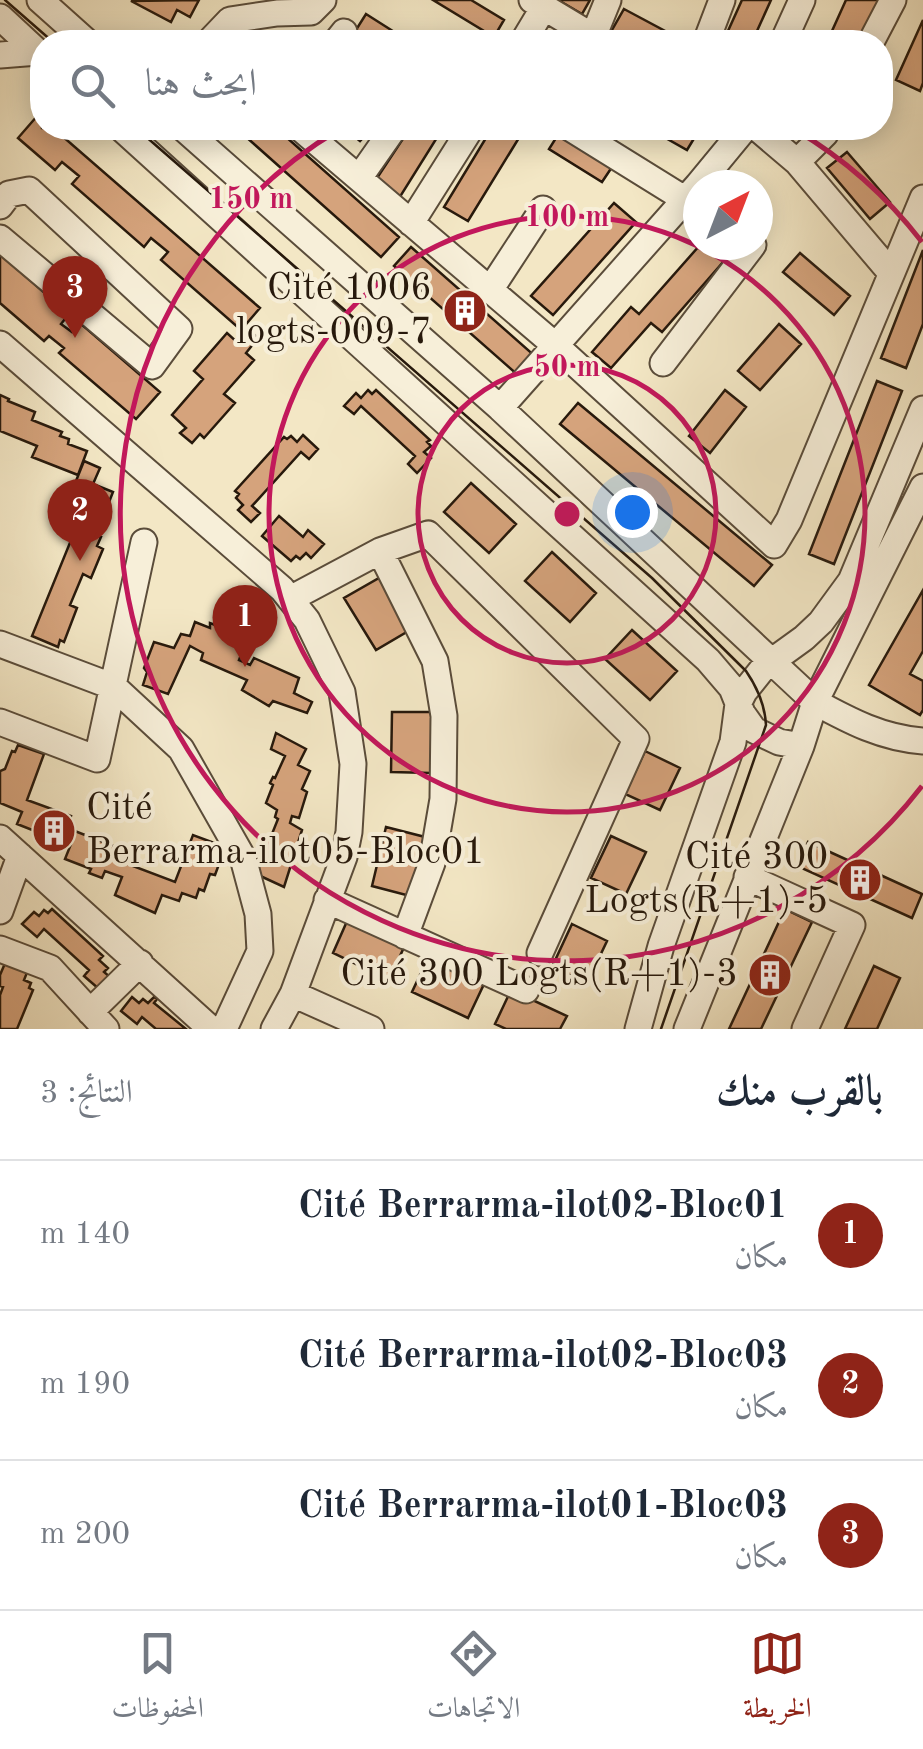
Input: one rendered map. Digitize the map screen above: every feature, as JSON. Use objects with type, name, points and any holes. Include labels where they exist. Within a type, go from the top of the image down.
[{"type":"street","points":[[40,0],[74,30]]},
{"type":"street","points":[[220,30],[230,20],[311,12],[323,0]]},
{"type":"street","points":[[600,30],[608,0]]},
{"type":"street","points":[[711,30],[722,0]]},
{"type":"street","points":[[788,30],[802,0]]},
{"type":"street","points":[[878,30],[893,0]]},
{"type":"street","points":[[528,30],[538,4],[581,30]]},
{"type":"street","points":[[0,17],[30,45]]},
{"type":"street","points":[[0,55],[30,54]]},
{"type":"street","points":[[133,140],[708,660],[732,688],[754,730],[779,742],[800,746]]},
{"type":"street","points":[[197,140],[500,408],[815,702],[869,730],[919,734]]},
{"type":"street","points":[[314,140],[556,346],[774,545],[789,520],[923,198]]},
{"type":"street","points":[[358,178],[385,140]]},
{"type":"street","points":[[411,222],[463,140]]},
{"type":"street","points":[[597,140],[683,178]]},
{"type":"street","points":[[714,170],[735,140]]},
{"type":"street","points":[[771,140],[797,162],[891,273]]},
{"type":"street","points":[[797,162],[819,140]]},
{"type":"street","points":[[0,206],[8,194],[29,190],[179,329],[152,366],[0,238]]},
{"type":"street","points":[[500,408],[683,207]]},
{"type":"street","points":[[490,290],[543,209]]},
{"type":"street","points":[[663,363],[742,260]]},
{"type":"street","points":[[0,344],[290,599],[307,620],[342,692],[352,764],[344,857],[293,994],[274,1029]]},
{"type":"street","points":[[638,1029],[661,946],[733,742],[738,704],[752,680],[821,622],[851,581],[923,409]]},
{"type":"street","points":[[687,1029],[815,702],[923,487]]},
{"type":"street","points":[[290,599],[380,551],[428,534],[636,739],[540,953]]},
{"type":"street","points":[[0,722],[96,760],[144,542]]},
{"type":"street","points":[[380,551],[435,662],[444,716],[442,799],[432,863],[405,936]]},
{"type":"street","points":[[0,644],[114,688],[181,749],[243,858],[258,914],[260,951],[224,1029]]},
{"type":"street","points":[[0,838],[211,1029]]},
{"type":"street","points":[[0,911],[20,856]]},
{"type":"street","points":[[747,878],[852,925],[805,1029]]},
{"type":"street","points":[[327,900],[526,990]]},
{"type":"street","points":[[0,949],[50,968],[98,1021],[140,963]]},
{"type":"street","points":[[293,994],[371,1029]]},
{"type":"building","points":[[199,0],[190,17],[177,10],[171,22],[131,1]]},
{"type":"building","points":[[433,0],[471,0],[504,20],[498,30],[482,30]]},
{"type":"building","points":[[558,0],[590,0],[582,14]]},
{"type":"building","points":[[742,0],[771,0],[757,30],[728,30]]},
{"type":"building","points":[[846,0],[879,0],[865,30],[832,30]]},
{"type":"building","points":[[624,9],[663,30],[612,30]]},
{"type":"building","points":[[366,14],[391,30],[356,30]]},
{"type":"building","points":[[923,20],[923,83],[920,91],[896,80]]},
{"type":"building","points":[[30,124],[30,140],[67,140],[260,308],[241,330],[161,260],[168,252],[151,238],[144,247],[72,184],[79,176],[62,162],[55,170],[18,138]]},
{"type":"building","points":[[249,140],[290,140],[399,237],[381,257]]},
{"type":"building","points":[[402,140],[436,140],[398,200],[375,181]]},
{"type":"building","points":[[485,140],[518,140],[468,221],[444,207]]},
{"type":"building","points":[[555,140],[577,140],[614,164],[602,182],[549,149]]},
{"type":"building","points":[[669,140],[693,140],[687,150]]},
{"type":"building","points":[[847,152],[890,202],[870,219],[827,168]]},
{"type":"building","points":[[614,203],[636,222],[553,315],[531,296]]},
{"type":"building","name":"Cité 1006 logts-009-7","points":[[411,247],[536,357],[519,376],[394,266]]},
{"type":"building","points":[[923,250],[923,324],[906,368],[881,358]]},
{"type":"building","points":[[800,253],[850,296],[834,315],[783,272]]},
{"type":"building","points":[[0,254],[69,314],[61,324],[72,332],[80,323],[160,392],[136,419],[59,353],[64,348],[49,336],[44,341],[0,303]]},
{"type":"building","points":[[687,260],[725,260],[662,332],[651,323],[611,368],[592,352],[631,307],[639,314]]},
{"type":"building","points":[[779,324],[801,344],[760,390],[738,371]]},
{"type":"building","points":[[250,331],[258,338],[246,353],[254,360],[224,394],[235,403],[204,438],[200,434],[192,443],[180,433],[186,428],[172,415],[203,379],[194,371],[227,333],[239,344]]},
{"type":"building","points":[[877,381],[902,391],[834,564],[809,554]]},
{"type":"building","points":[[368,390],[372,394],[376,390],[430,440],[427,442],[431,446],[424,452],[431,458],[417,473],[408,464],[415,456],[361,406],[354,414],[344,406],[356,393],[361,398]]},
{"type":"building","points":[[725,390],[746,407],[710,453],[689,436]]},
{"type":"building","points":[[0,395],[35,412],[32,420],[62,432],[60,436],[69,439],[68,444],[87,451],[78,475],[32,457],[37,446],[0,431]]},
{"type":"building","points":[[578,403],[772,565],[754,586],[560,424]]},
{"type":"building","points":[[303,435],[318,449],[309,459],[301,452],[252,506],[260,513],[251,522],[238,510],[243,505],[235,491],[284,437],[291,436],[297,442]]},
{"type":"building","points":[[84,461],[100,468],[93,484],[113,492],[102,520],[97,518],[91,533],[101,537],[97,546],[103,549],[91,578],[83,574],[70,605],[77,608],[64,642],[60,640],[58,647],[32,636],[76,528],[60,521]]},
{"type":"building","points":[[471,483],[516,524],[489,553],[444,512]]},
{"type":"building","points":[[279,516],[303,537],[308,530],[324,544],[311,558],[306,553],[291,561],[262,536]]},
{"type":"building","points":[[552,552],[596,593],[570,622],[525,581]]},
{"type":"building","points":[[379,578],[410,630],[376,650],[344,598]]},
{"type":"building","points":[[923,590],[923,651],[910,674],[923,681],[920,715],[869,685]]},
{"type":"building","points":[[195,622],[210,628],[210,623],[248,637],[239,660],[250,665],[254,658],[299,678],[294,693],[312,702],[307,713],[273,701],[269,706],[242,690],[247,680],[201,660],[203,653],[190,646],[168,694],[143,685],[147,672],[144,668],[154,642],[174,648],[181,634],[190,636]]},
{"type":"building","points":[[632,630],[677,671],[650,700],[605,659]]},
{"type":"building","points":[[392,712],[432,712],[431,773],[391,772]]},
{"type":"building","points":[[276,733],[306,749],[298,765],[310,771],[302,789],[307,792],[299,818],[292,816],[290,823],[302,830],[284,887],[256,874],[266,849],[261,845],[265,837],[270,839],[278,819],[277,810],[266,803],[273,785],[270,783],[285,756],[271,749]]},
{"type":"building","name":"Cité Berrarma-ilot05-Bloc01","points":[[18,745],[44,754],[27,800],[71,816],[67,828],[121,849],[117,860],[175,882],[193,835],[217,844],[213,853],[222,856],[204,891],[199,889],[196,898],[182,893],[179,901],[162,895],[155,913],[115,895],[122,877],[105,871],[102,878],[65,859],[71,844],[59,840],[57,845],[38,838],[40,833],[17,824],[22,812],[0,803],[0,771]]},
{"type":"building","points":[[645,751],[680,768],[660,810],[625,794]]},
{"type":"building","points":[[386,827],[425,837],[410,896],[372,886]]},
{"type":"building","points":[[611,836],[646,852],[626,894],[591,878]]},
{"type":"building","name":"Cité 300 Logts(R+1)-5","points":[[808,842],[922,894],[912,918],[797,866]]},
{"type":"building","points":[[52,909],[103,956],[99,960],[108,968],[104,972],[110,977],[99,989],[84,976],[89,970],[44,929],[37,937],[22,924],[34,912],[39,916]]},
{"type":"building","name":"Cité 300 Logts(R+1)-3","points":[[785,909],[812,922],[761,1029],[729,1029]]},
{"type":"building","points":[[348,919],[405,945],[389,980],[333,953]]},
{"type":"building","points":[[572,924],[607,941],[587,983],[552,967]]},
{"type":"building","points":[[428,958],[484,984],[468,1018],[412,992]]},
{"type":"building","points":[[6,961],[28,970],[24,980],[31,983],[29,988],[33,990],[17,1029],[0,1029],[0,975]]},
{"type":"building","points":[[874,966],[900,978],[877,1029],[845,1029]]},
{"type":"building","points":[[511,990],[567,1016],[560,1029],[506,1029],[495,1024]]},
{"type":"building","points":[[132,997],[139,1003],[143,999],[148,1003],[154,997],[154,1003],[186,1029],[156,1029],[142,1017],[137,1024],[121,1011]]},
{"type":"tram line","points":[[5,0],[39,30]]},
{"type":"tram line","points":[[150,140],[652,578],[750,677],[766,725],[661,1029]]},
{"type":"place","name":"Cité 1006 logts-009-7","points":[[465,311]]},
{"type":"place","name":"Cité Berrarma-ilot01-Bloc03","points":[[75,338]]},
{"type":"place","name":"Cité Berrarma-ilot02-Bloc03","points":[[80,561]]},
{"type":"place","name":"Cité Berrarma-ilot02-Bloc01","points":[[245,667]]},
{"type":"place","name":"Cité Berrarma-ilot05-Bloc01","points":[[54,831]]},
{"type":"place","name":"Cité 300 Logts(R+1)-5","points":[[860,880]]},
{"type":"place","name":"Cité 300 Logts(R+1)-3","points":[[770,975]]}]
